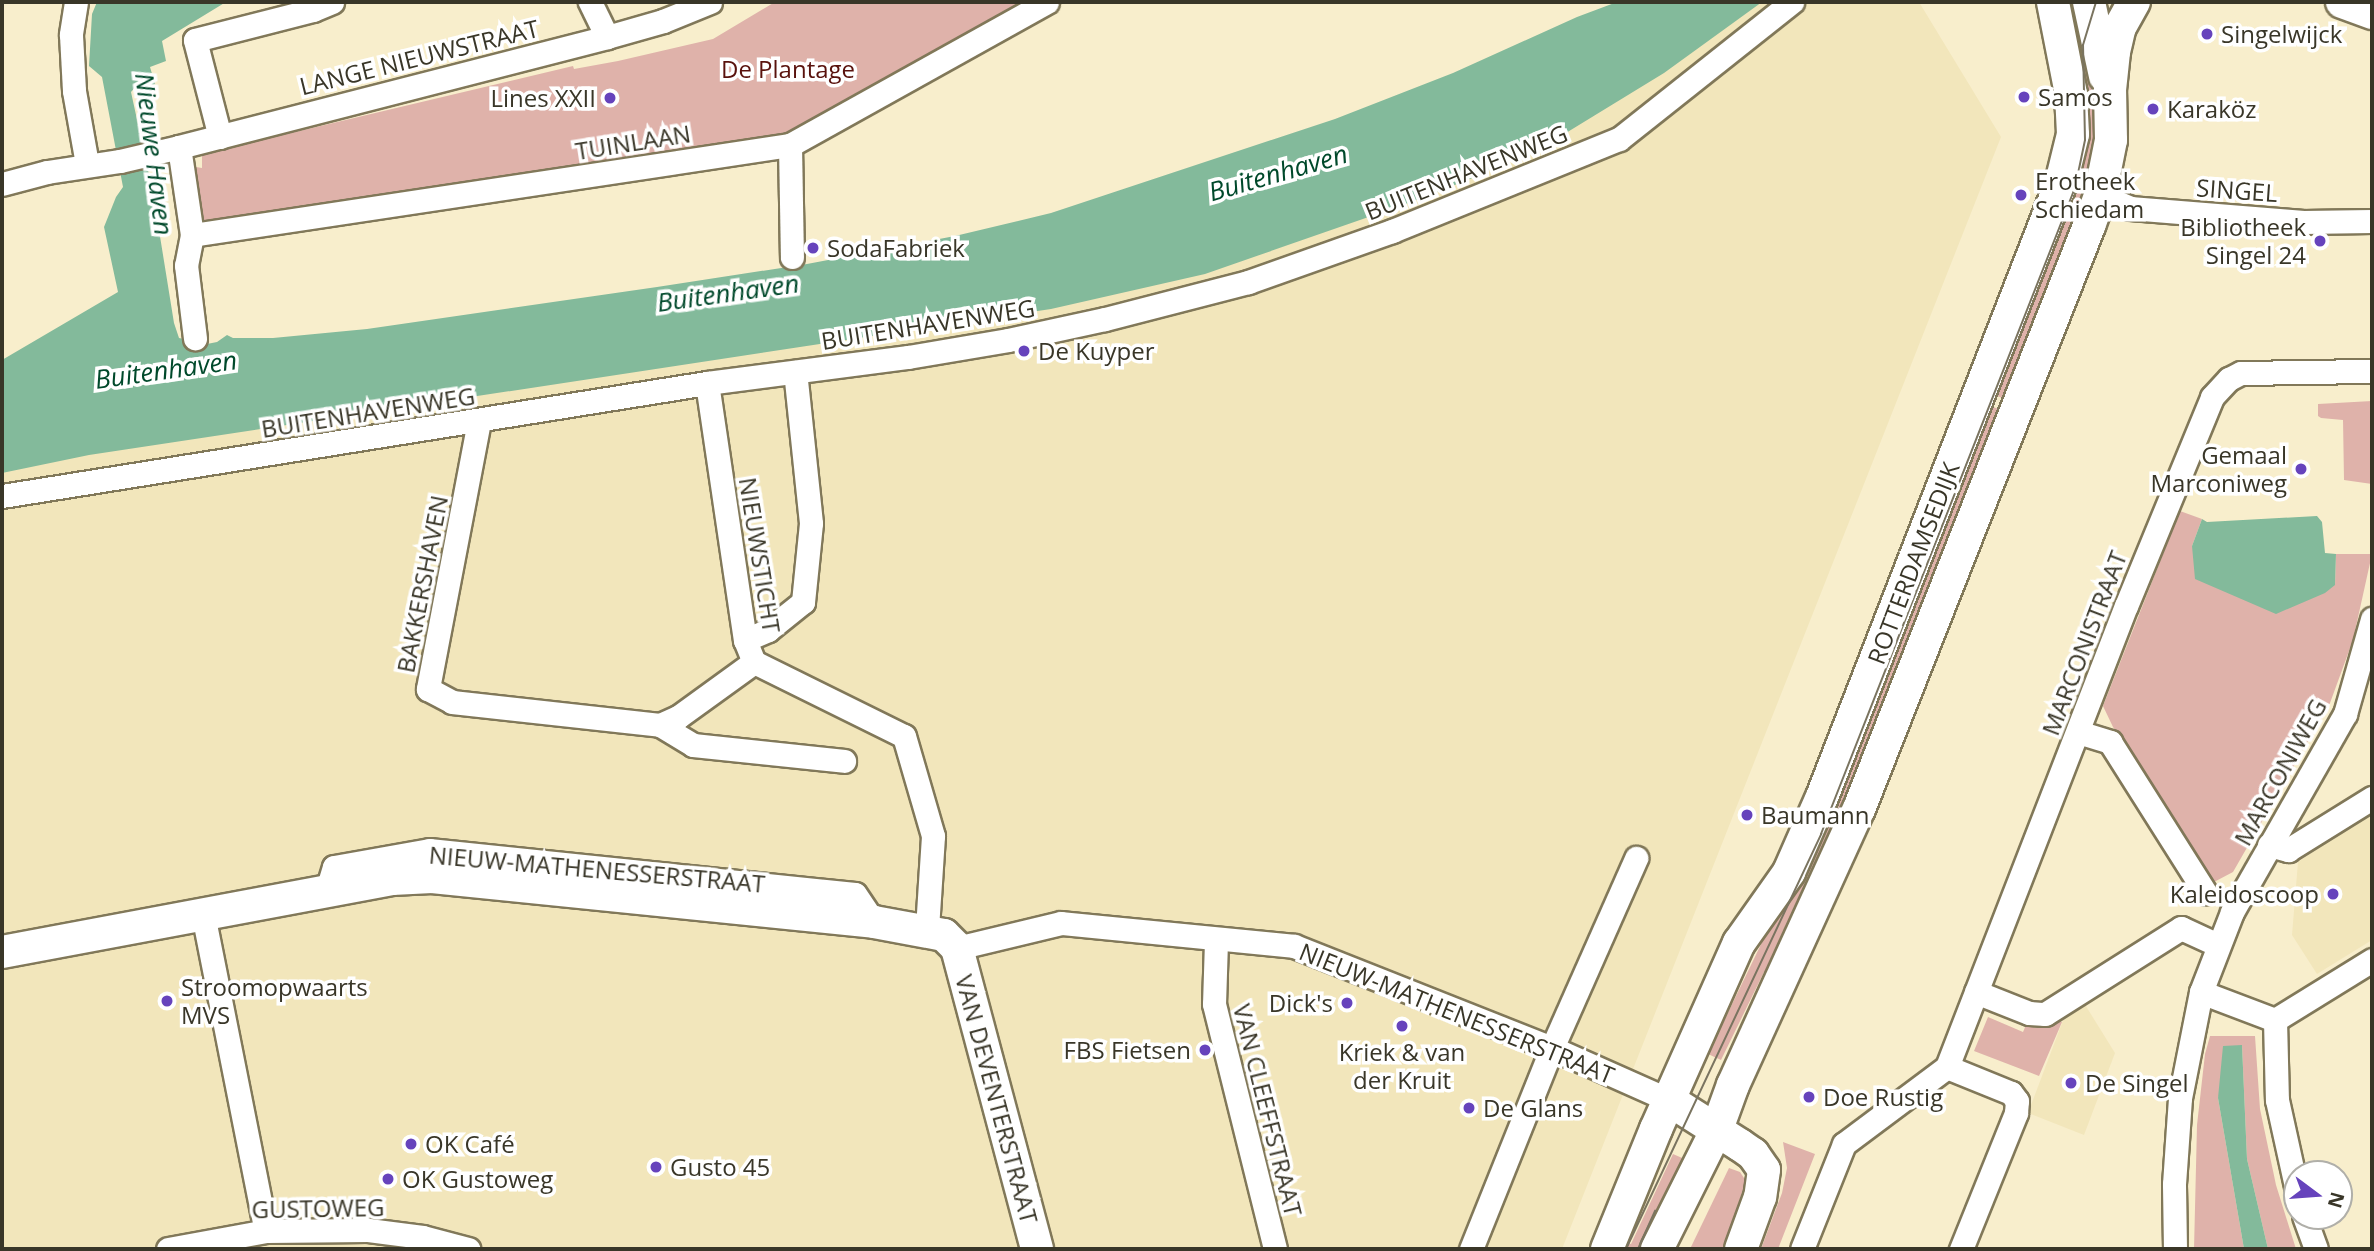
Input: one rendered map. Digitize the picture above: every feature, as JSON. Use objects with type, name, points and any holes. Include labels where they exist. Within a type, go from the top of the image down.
[{"type":"main road","points":[[2110,90],[2119,31],[2134,2]]},
{"type":"main road","points":[[2342,2],[2372,13]]},
{"type":"main road","points":[[2054,7],[2089,3],[2110,90]]},
{"type":"main road","name":"ROTTERDAMSEDIJK","points":[[1607,1249],[1739,943],[1789,872],[1822,797],[2061,183],[2073,134],[2071,94],[2054,7]]},
{"type":"main road","name":"ROTTERDAMSEDIJK","points":[[1657,1249],[1717,1129],[1733,1085],[1859,808],[2100,195],[2111,140],[2110,90]]},
{"type":"main road","name":"NIEUW-MATHENESSERSTRAAT","points":[[2,952],[392,879],[432,877],[874,922],[944,934],[957,948]]},
{"type":"main road","name":"VAN DEVENTERSTRAAT","points":[[957,948],[1037,1249]]},
{"type":"main road","points":[[1669,1100],[1752,1154],[1764,1170],[1760,1197],[1741,1249]]},
{"type":"street","points":[[76,2],[71,35],[74,91],[87,164]]},
{"type":"street","points":[[220,137],[195,40],[313,10],[332,2]]},
{"type":"street","points":[[590,2],[607,37]]},
{"type":"street","name":"LANGE NIEUWSTRAAT","points":[[2,184],[87,164],[120,161],[179,148],[607,37],[663,21],[710,2]]},
{"type":"street","name":"TUINLAAN","points":[[192,235],[790,145],[1047,2]]},
{"type":"street","name":"BUITENHAVENWEG","points":[[2,496],[707,383],[933,352],[1105,319],[1248,282],[1392,231],[1619,139],[1792,2]]},
{"type":"street","points":[[790,145],[792,257]]},
{"type":"street","points":[[179,148],[192,235],[186,265],[195,338]]},
{"type":"street","name":"SINGEL","points":[[2100,195],[2130,208],[2303,222],[2372,221]]},
{"type":"street","name":"MARCONISTRAAT","points":[[1947,1067],[2204,412],[2220,387],[2241,373],[2372,370]]},
{"type":"street","points":[[745,640],[768,630],[803,602],[811,523],[795,372]]},
{"type":"street","name":"NIEUWSTICHT","points":[[707,383],[745,640],[754,662],[904,736],[933,836],[927,930]]},
{"type":"street","name":"BAKKERSHAVEN","points":[[479,421],[429,689],[452,702],[660,725],[693,745],[844,761]]},
{"type":"street","name":"MARCONIWEG","points":[[2175,1249],[2174,1184],[2180,1098],[2201,992],[2232,912],[2345,714],[2372,619]]},
{"type":"street","points":[[660,725],[678,718],[754,662]]},
{"type":"street","points":[[2078,732],[2110,742],[2205,892]]},
{"type":"street","points":[[2269,845],[2288,850],[2372,798]]},
{"type":"street","points":[[1471,1249],[1552,1048],[1636,858]]},
{"type":"street","points":[[203,914],[266,1231]]},
{"type":"street","name":"NIEUW-MATHENESSERSTRAAT","points":[[957,948],[1061,923],[1216,941],[1294,946],[1552,1048],[1669,1100]]},
{"type":"street","points":[[1976,992],[2029,1013],[2045,1014],[2181,928],[2218,945]]},
{"type":"street","name":"VAN CLEEFFSTRAAT","points":[[1216,941],[1214,1004],[1275,1249]]},
{"type":"street","points":[[2275,1020],[2372,960]]},
{"type":"street","points":[[2201,992],[2275,1020]]},
{"type":"street","points":[[2275,1020],[2277,1100],[2290,1160]]},
{"type":"street","points":[[1802,1249],[1844,1143],[1947,1067],[2011,1093],[2015,1096],[2018,1107],[1961,1249]]},
{"type":"street","name":"GUSTOWEG","points":[[168,1249],[266,1231],[369,1230],[423,1237],[468,1249]]},
{"type":"street","points":[[2309,1230],[2316,1249]]},
{"type":"shaded area","points":[[1710,2],[1919,2],[2001,137],[1562,1249],[2,1249],[2,430],[967,278]]},
{"type":"shaded area","name":"Kaleidoscoop","points":[[2371,813],[2372,940],[2317,974],[2292,935],[2298,862]]},
{"type":"shaded area","name":"De Singel","points":[[2084,1003],[2115,1053],[2084,1135],[2028,1113],[2065,1015]]},
{"type":"green space","name":"De Plantage","points":[[775,2],[1034,2],[794,140],[198,222],[196,167],[202,168],[202,154],[573,66],[574,69],[618,61],[713,39]]},
{"type":"green space","points":[[2081,33],[2101,113],[2092,177],[2010,401],[1987,392],[2073,170]]},
{"type":"green space","points":[[2372,401],[2372,484],[2344,480],[2343,420],[2321,418],[2318,416],[2318,404]]},
{"type":"green space","points":[[1983,403],[2006,412],[1777,978],[1764,972],[1721,1060],[1708,1054],[1807,849]]},
{"type":"green space","points":[[2180,511],[2202,519],[2192,546],[2335,585],[2336,554],[2372,554],[2353,640],[2330,703],[2233,872],[2214,882],[2113,727],[2103,706]]},
{"type":"green space","points":[[1988,1017],[2023,1032],[2026,1025],[2036,1028],[2053,1019],[2062,1022],[2039,1076],[1974,1051]]},
{"type":"green space","points":[[2210,1036],[2255,1036],[2260,1109],[2283,1207],[2283,1230],[2290,1230],[2296,1249],[2268,1249],[2247,1159],[2242,1045],[2218,1098],[2244,1249],[2194,1249],[2197,1125],[2205,1054]]},
{"type":"green space","points":[[1783,1142],[1815,1154],[1778,1249],[1761,1249],[1782,1193],[1787,1168]]},
{"type":"green space","points":[[1673,1154],[1689,1161],[1647,1249],[1619,1249],[1622,1241],[1631,1244]]},
{"type":"green space","points":[[1729,1168],[1740,1172],[1746,1181],[1723,1249],[1690,1249]]},
{"type":"water","name":"Buitenhaven","points":[[97,2],[226,2],[162,41],[166,61],[150,67],[155,84],[145,88],[139,83],[131,92],[153,193],[174,323],[179,338],[207,344],[217,342],[227,335],[233,338],[273,338],[367,329],[807,264],[955,236],[1051,213],[1335,119],[1453,73],[1577,17],[1617,2],[1762,2],[1664,73],[1561,136],[1475,177],[1406,204],[1205,274],[1051,309],[89,455],[2,473],[2,360],[118,292],[104,227],[123,187],[102,77],[89,66],[92,14]]},
{"type":"water","points":[[2317,516],[2322,522],[2325,553],[2336,554],[2335,585],[2325,593],[2276,614],[2195,579],[2192,546],[2202,519],[2207,522]]},
{"type":"water","points":[[2242,1045],[2247,1159],[2268,1249],[2244,1249],[2218,1098],[2223,1046]]},
{"type":"tram line","points":[[1626,1249],[1821,834],[2075,188],[2085,140],[2083,45],[2096,2]]},
{"type":"tram line","points":[[1638,1249],[1655,1211]]},
{"type":"place","name":"Singelwijck","points":[[2207,34]]},
{"type":"place","name":"Samos","points":[[2024,97]]},
{"type":"place","name":"Lines XXII","points":[[610,98]]},
{"type":"place","name":"Karaköz","points":[[2153,109]]},
{"type":"place","name":"Erotheek Schiedam","points":[[2021,195]]},
{"type":"place","name":"Bibliotheek Singel 24","points":[[2320,241]]},
{"type":"place","name":"SodaFabriek","points":[[813,248]]},
{"type":"place","name":"De Kuyper","points":[[1024,351]]},
{"type":"place","name":"Gemaal Marconiweg","points":[[2301,469]]},
{"type":"place","name":"Baumann","points":[[1747,815]]},
{"type":"place","name":"Kaleidoscoop","points":[[2333,894]]},
{"type":"place","name":"Stroomopwaarts MVS","points":[[167,1001]]},
{"type":"place","name":"Dick's","points":[[1347,1003]]},
{"type":"place","name":"Kriek & van der Kruit","points":[[1402,1026]]},
{"type":"place","name":"FBS Fietsen","points":[[1205,1050]]},
{"type":"place","name":"De Singel","points":[[2071,1083]]},
{"type":"place","name":"Doe Rustig","points":[[1809,1097]]},
{"type":"place","name":"De Glans","points":[[1469,1108]]},
{"type":"place","name":"OK Café","points":[[411,1144]]},
{"type":"place","name":"Gusto 45","points":[[656,1167]]},
{"type":"place","name":"OK Gustoweg","points":[[388,1179]]},
{"type":"water label","name":"Nieuwe Haven","points":[[154,154]]}]
